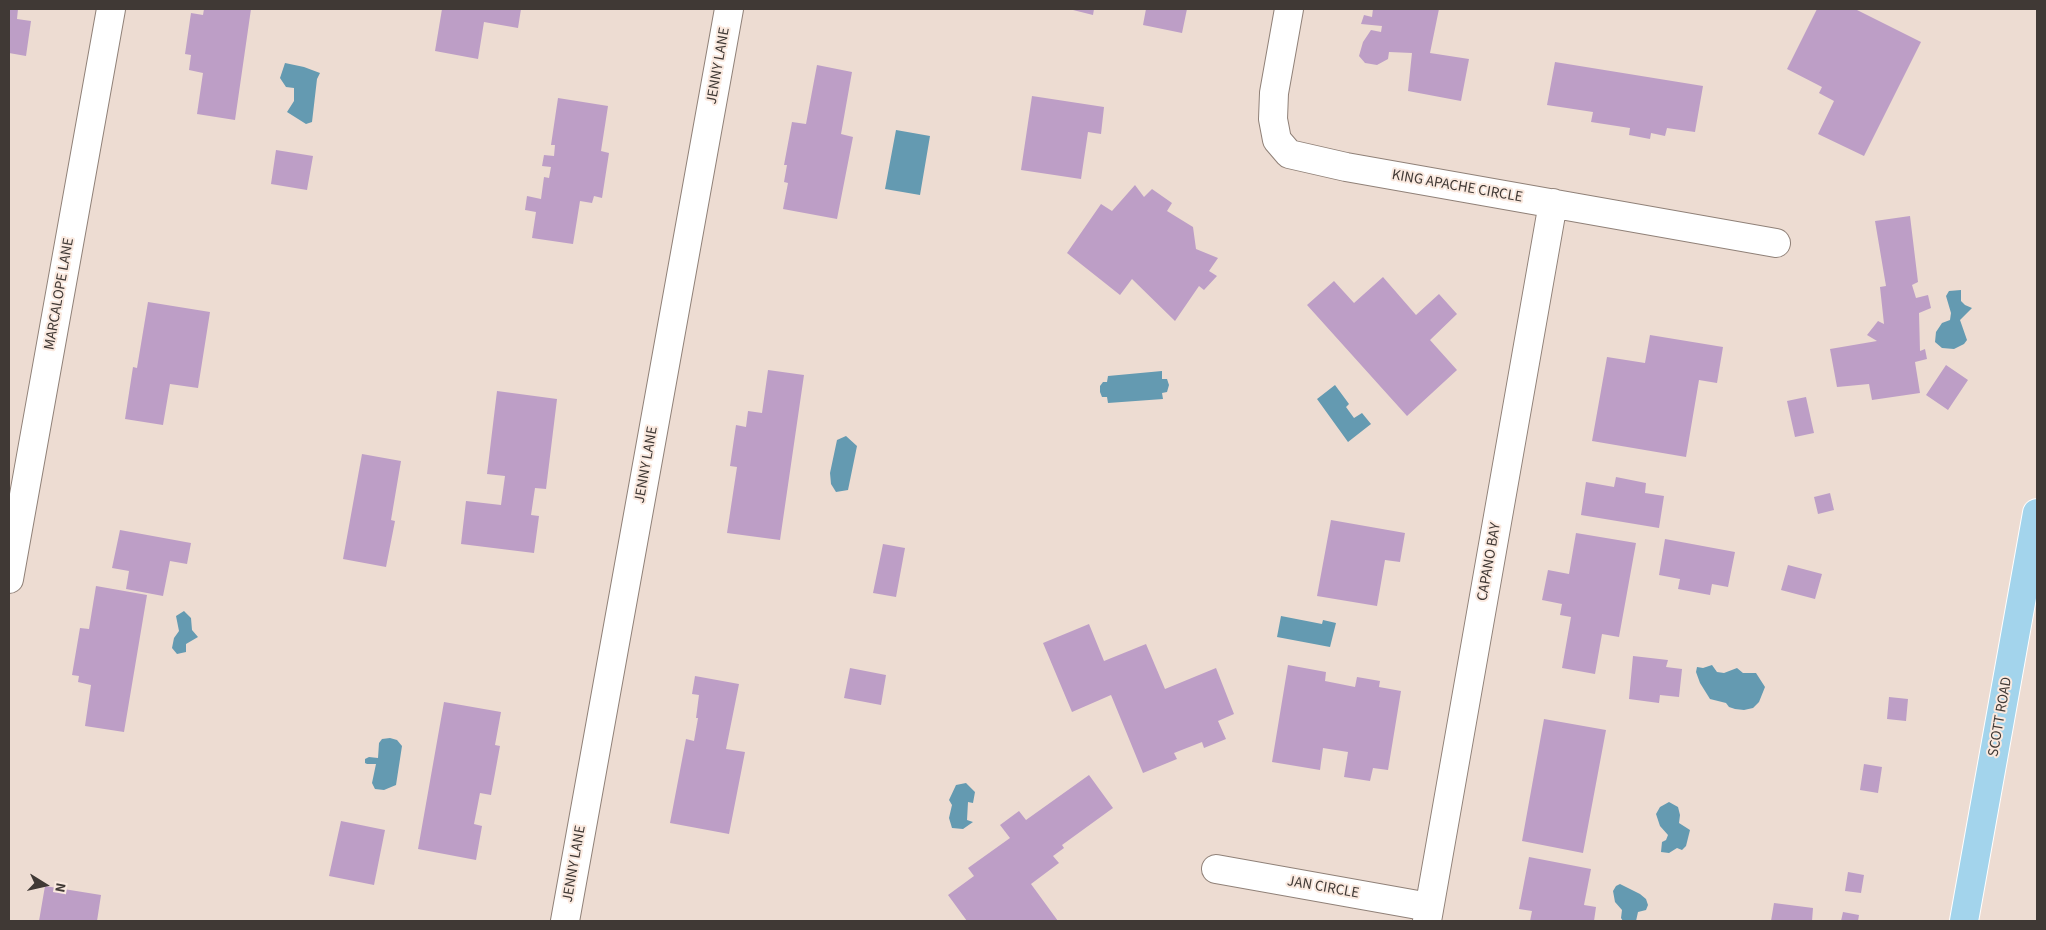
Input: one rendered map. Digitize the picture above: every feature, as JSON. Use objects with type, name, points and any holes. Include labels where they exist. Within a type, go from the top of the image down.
[{"type":"main road","name":"SCOTT ROAD","points":[[1964,921],[2037,514]]},
{"type":"street","name":"MARCALOPE LANE","points":[[9,579],[111,9]]},
{"type":"street","name":"JENNY LANE","points":[[565,921],[729,9]]},
{"type":"street","name":"KING APACHE CIRCLE","points":[[1289,9],[1274,93],[1273,120],[1277,140],[1289,154],[1346,167],[1776,243]]},
{"type":"street","name":"CAPANO BAY","points":[[1428,914],[1553,204]]},
{"type":"street","name":"JAN CIRCLE","points":[[1216,869],[1428,914]]},
{"type":"water","points":[[285,63],[320,73],[317,79],[312,122],[306,124],[287,112],[294,101],[294,88],[286,87],[280,78]]},
{"type":"water","points":[[896,130],[930,136],[920,195],[885,189]]},
{"type":"water","points":[[1961,290],[1961,301],[1972,308],[1960,320],[1967,340],[1964,344],[1954,349],[1942,348],[1935,342],[1936,332],[1942,323],[1950,320],[1951,313],[1946,296],[1949,291]]},
{"type":"water","points":[[1162,371],[1162,379],[1167,379],[1169,385],[1167,392],[1162,393],[1163,399],[1108,403],[1107,397],[1102,397],[1100,392],[1100,386],[1103,382],[1107,382],[1108,376]]},
{"type":"water","points":[[1335,385],[1349,404],[1346,407],[1354,418],[1362,413],[1371,424],[1348,442],[1317,399]]},
{"type":"water","points":[[846,436],[857,446],[848,490],[836,492],[831,484],[830,473],[837,440]]},
{"type":"water","points":[[184,611],[191,618],[192,630],[198,637],[186,644],[186,652],[177,654],[172,648],[174,638],[179,631],[176,616]]},
{"type":"water","points":[[1281,616],[1322,624],[1323,620],[1336,623],[1330,647],[1277,637]]},
{"type":"water","points":[[1712,665],[1717,672],[1724,673],[1737,668],[1743,673],[1756,673],[1765,687],[1759,702],[1753,708],[1744,710],[1735,709],[1729,707],[1726,703],[1710,699],[1700,683],[1696,672],[1697,667],[1703,668]]},
{"type":"water","points":[[390,738],[397,740],[402,746],[396,785],[384,790],[375,789],[372,783],[376,764],[367,764],[365,759],[369,757],[378,758],[379,743],[382,739]]},
{"type":"water","points":[[966,783],[975,792],[973,803],[968,802],[967,820],[973,822],[963,829],[952,828],[949,818],[952,805],[949,800],[956,785]]},
{"type":"water","points":[[1669,802],[1678,807],[1679,823],[1690,830],[1686,846],[1682,850],[1677,848],[1669,853],[1661,852],[1662,842],[1666,840],[1668,835],[1660,826],[1656,814],[1660,807]]},
{"type":"water","points":[[1620,884],[1646,899],[1648,905],[1646,910],[1638,912],[1636,921],[1623,921],[1621,918],[1622,910],[1615,902],[1613,891]]},
{"type":"building","points":[[9,9],[18,9],[17,19],[31,21],[26,56],[9,53]]},
{"type":"building","points":[[204,9],[251,9],[235,120],[197,114],[203,73],[189,70],[191,55],[185,54],[191,13],[203,15]]},
{"type":"building","points":[[442,9],[521,9],[518,28],[484,22],[478,59],[435,51]]},
{"type":"building","points":[[1069,9],[1094,9],[1093,15]]},
{"type":"building","points":[[1146,9],[1187,9],[1182,33],[1143,25]]},
{"type":"building","points":[[1373,9],[1439,9],[1430,53],[1469,59],[1461,101],[1408,91],[1412,53],[1389,52],[1388,59],[1377,65],[1365,63],[1359,56],[1363,42],[1371,30],[1381,32],[1382,26],[1361,24],[1364,15],[1372,17]]},
{"type":"building","points":[[1817,9],[1855,9],[1921,42],[1864,156],[1818,134],[1834,101],[1819,93],[1822,87],[1787,69]]},
{"type":"building","points":[[1555,62],[1703,86],[1695,132],[1667,128],[1665,136],[1651,133],[1650,139],[1629,135],[1630,128],[1591,122],[1593,112],[1547,105]]},
{"type":"building","points":[[817,65],[852,72],[841,134],[853,137],[837,219],[783,209],[788,183],[784,182],[787,165],[784,165],[792,122],[806,124]]},
{"type":"building","points":[[1032,96],[1104,107],[1101,134],[1088,132],[1081,179],[1021,170]]},
{"type":"building","points":[[558,98],[608,106],[601,151],[609,153],[602,198],[594,196],[592,203],[580,201],[573,244],[532,238],[536,212],[525,210],[527,196],[541,199],[544,177],[549,178],[551,167],[542,166],[544,155],[554,156],[555,145],[551,145]]},
{"type":"building","points":[[276,150],[313,156],[307,190],[271,184]]},
{"type":"building","points":[[1135,185],[1144,197],[1152,189],[1172,203],[1167,211],[1193,227],[1196,249],[1218,258],[1209,271],[1217,276],[1204,290],[1199,286],[1175,321],[1132,279],[1120,295],[1067,253],[1101,204],[1112,211]]},
{"type":"building","points":[[1910,216],[1918,282],[1912,285],[1916,298],[1928,295],[1931,308],[1919,313],[1920,351],[1925,349],[1927,359],[1915,362],[1920,393],[1872,400],[1869,384],[1837,387],[1830,349],[1877,341],[1867,335],[1878,321],[1884,324],[1880,287],[1886,286],[1875,221]]},
{"type":"building","points":[[1383,277],[1416,315],[1439,294],[1457,314],[1430,340],[1457,370],[1407,416],[1307,305],[1334,281],[1354,303]]},
{"type":"building","points":[[148,302],[210,312],[198,388],[170,384],[163,425],[125,419],[133,367],[137,368]]},
{"type":"building","points":[[1650,335],[1723,347],[1717,383],[1699,380],[1686,457],[1592,441],[1607,357],[1645,363]]},
{"type":"building","points":[[1946,365],[1968,380],[1948,410],[1926,395]]},
{"type":"building","points":[[768,370],[804,375],[780,540],[727,533],[737,467],[730,466],[736,425],[746,427],[748,411],[762,413]]},
{"type":"building","points":[[497,391],[557,399],[546,489],[535,488],[531,515],[539,516],[534,553],[461,544],[466,501],[501,505],[505,476],[487,474]]},
{"type":"building","points":[[1806,397],[1814,433],[1795,437],[1787,401]]},
{"type":"building","points":[[362,454],[401,461],[391,520],[395,521],[386,567],[343,559]]},
{"type":"building","points":[[1616,477],[1646,483],[1645,493],[1664,496],[1659,528],[1581,515],[1586,482],[1614,487]]},
{"type":"building","points":[[1830,493],[1834,510],[1818,514],[1814,497]]},
{"type":"building","points":[[1331,520],[1405,533],[1400,562],[1385,560],[1377,606],[1317,596]]},
{"type":"building","points":[[120,530],[191,543],[187,564],[170,561],[163,596],[126,589],[129,571],[112,568]]},
{"type":"building","points":[[1576,533],[1636,543],[1619,637],[1602,634],[1595,674],[1562,668],[1571,617],[1560,615],[1562,604],[1542,600],[1548,570],[1569,574]]},
{"type":"building","points":[[1665,539],[1735,552],[1728,587],[1712,584],[1710,595],[1678,589],[1680,579],[1659,575]]},
{"type":"building","points":[[883,544],[905,548],[896,597],[873,593]]},
{"type":"building","points":[[1788,565],[1822,574],[1815,599],[1781,590]]},
{"type":"building","points":[[96,586],[147,595],[124,732],[85,726],[91,685],[78,682],[79,676],[72,675],[80,628],[89,629]]},
{"type":"building","points":[[1089,624],[1104,661],[1146,644],[1165,689],[1216,668],[1234,714],[1218,721],[1226,739],[1204,748],[1202,742],[1174,753],[1177,759],[1143,773],[1111,695],[1072,712],[1043,643]]},
{"type":"building","points":[[1633,656],[1668,660],[1666,667],[1682,669],[1679,697],[1660,695],[1659,703],[1629,699]]},
{"type":"building","points":[[1288,665],[1326,672],[1325,681],[1355,687],[1357,677],[1380,681],[1379,687],[1401,691],[1388,770],[1373,768],[1370,781],[1344,777],[1348,752],[1323,748],[1320,770],[1272,762]]},
{"type":"building","points":[[850,668],[886,675],[881,705],[844,698]]},
{"type":"building","points":[[695,676],[739,684],[726,749],[745,752],[729,834],[670,823],[686,739],[694,741],[698,718],[696,718],[699,695],[692,694]]},
{"type":"building","points":[[1889,697],[1908,699],[1906,721],[1887,719]]},
{"type":"building","points":[[444,702],[501,712],[495,745],[500,746],[491,795],[480,793],[474,824],[482,826],[476,860],[418,849]]},
{"type":"building","points":[[1544,719],[1606,730],[1583,853],[1522,841]]},
{"type":"building","points":[[1864,764],[1882,767],[1878,793],[1860,790]]},
{"type":"building","points":[[1089,775],[1113,808],[1062,845],[1064,848],[1053,856],[1059,863],[1031,884],[1058,921],[967,921],[948,895],[974,876],[968,868],[1010,838],[1000,825],[1019,811],[1026,820]]},
{"type":"building","points":[[341,821],[385,830],[374,885],[329,876]]},
{"type":"building","points":[[1529,857],[1591,869],[1584,905],[1596,907],[1594,921],[1530,921],[1532,911],[1519,909]]},
{"type":"building","points":[[1848,872],[1864,875],[1861,893],[1845,891]]},
{"type":"building","points":[[45,886],[101,895],[97,921],[39,921]]},
{"type":"building","points":[[1774,903],[1813,908],[1812,921],[1771,921]]},
{"type":"building","points":[[1843,912],[1859,915],[1858,921],[1841,921]]}]
